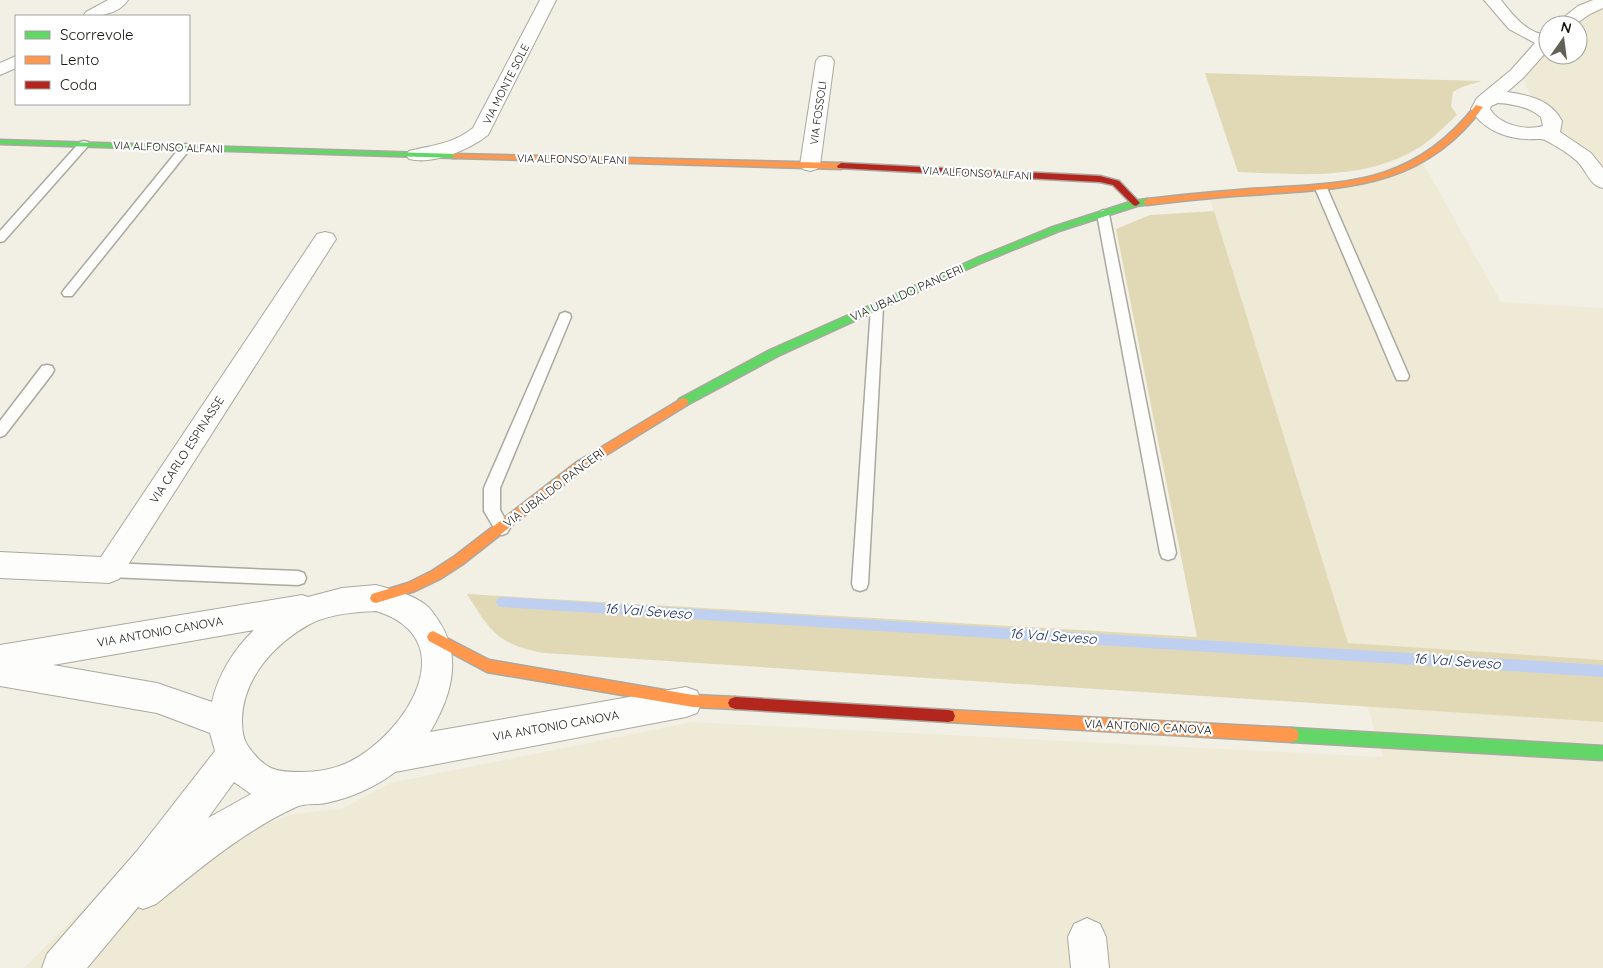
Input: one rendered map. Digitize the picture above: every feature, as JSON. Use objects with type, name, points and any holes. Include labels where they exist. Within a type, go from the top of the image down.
[{"type":"street","points":[[94,15],[120,0]]},
{"type":"street","name":"VIA MONTE SOLE","points":[[416,156],[451,149],[463,144],[481,131],[548,0]]},
{"type":"street","points":[[1492,0],[1514,27],[1530,36],[1538,38]]},
{"type":"street","points":[[1577,15],[1603,2]]},
{"type":"street","points":[[1517,74],[1526,95],[1552,118],[1554,124],[1552,129],[1546,132],[1527,134],[1503,129],[1485,118],[1480,112],[1483,103],[1494,91],[1517,74],[1538,50]]},
{"type":"street","points":[[0,70],[15,61]]},
{"type":"street","name":"VIA FOSSOLI","points":[[810,165],[825,61]]},
{"type":"street","points":[[1483,103],[1506,97],[1517,98],[1539,107]]},
{"type":"street","name":"VIA UBALDO PANCERI","points":[[376,598],[411,587],[436,575],[502,528],[581,465],[664,412],[774,353],[877,306],[1024,241],[1136,203],[1208,195],[1321,188],[1369,180],[1413,165],[1447,143],[1464,127],[1483,103]]},
{"type":"street","points":[[1546,132],[1584,156],[1603,182]]},
{"type":"street","name":"VIA ALFONSO ALFANI","points":[[0,142],[416,156],[810,165],[1100,179],[1116,183],[1136,203]]},
{"type":"street","name":"VIA CARLO ESPINASSE","points":[[109,570],[325,239]]},
{"type":"street","points":[[0,565],[109,570]]},
{"type":"street","points":[[0,671],[157,698],[229,739],[247,772],[268,784],[293,790],[326,787],[359,775],[390,756],[416,727],[433,696],[439,665],[433,637],[420,618],[400,605],[376,598],[349,598],[321,605],[291,619],[272,634],[244,665],[230,694],[229,739],[182,826],[102,923],[61,968]]},
{"type":"street","name":"VIA ANTONIO CANOVA","points":[[0,660],[321,605]]},
{"type":"street","name":"VIA ANTONIO CANOVA","points":[[433,637],[487,666],[693,701],[1603,753]]},
{"type":"street","name":"VIA ANTONIO CANOVA","points":[[390,756],[693,701]]},
{"type":"street","points":[[102,923],[219,831],[293,790]]},
{"type":"lane","points":[[0,238],[84,144]]},
{"type":"lane","points":[[68,293],[186,147]]},
{"type":"lane","points":[[1321,188],[1402,376]]},
{"type":"lane","points":[[1103,214],[1168,553]]},
{"type":"lane","points":[[860,584],[877,306]]},
{"type":"lane","points":[[502,528],[492,510],[492,488],[565,317]]},
{"type":"lane","points":[[0,431],[47,370]]},
{"type":"lane","points":[[109,570],[298,578]]},
{"type":"shaded area","points":[[1603,6],[1603,176],[1550,133],[1544,108],[1529,93],[1522,75],[1538,57],[1538,65],[1588,65],[1588,15],[1584,15]]},
{"type":"shaded area","points":[[1205,73],[1482,81],[1453,92],[1451,106],[1457,115],[1425,143],[1393,161],[1350,171],[1282,174],[1238,172]]},
{"type":"shaded area","points":[[1418,154],[1501,302],[1603,308],[1603,968],[24,968],[100,892],[288,815],[344,808],[390,783],[692,722],[1383,757],[1207,190],[1319,184],[1365,176],[1407,161]]},
{"type":"shaded area","points":[[1214,211],[1348,643],[1603,660],[1603,722],[544,653],[528,650],[505,641],[489,627],[467,594],[1197,637],[1116,229],[1150,215]]},
{"type":"waterway","name":"16 Val Seveso","points":[[502,602],[1603,671]]},
{"type":"traffic: fast","points":[[0,142],[456,156]]},
{"type":"traffic: fast","points":[[683,402],[774,353],[980,260],[1056,229],[1136,203],[1147,202]]},
{"type":"traffic: fast","points":[[1292,735],[1603,753]]},
{"type":"traffic: slow","points":[[1147,202],[1333,186],[1375,178],[1414,164],[1442,147],[1458,132],[1479,107]]},
{"type":"traffic: slow","points":[[456,156],[841,166]]},
{"type":"traffic: slow","points":[[376,598],[411,587],[436,575],[459,560],[581,465],[683,402]]},
{"type":"traffic: slow","points":[[433,637],[487,666],[693,701],[735,703]]},
{"type":"traffic: slow","points":[[948,716],[1292,735]]},
{"type":"traffic: jam","points":[[841,166],[1100,179],[1116,183],[1136,203]]},
{"type":"traffic: jam","points":[[735,703],[948,716]]}]
